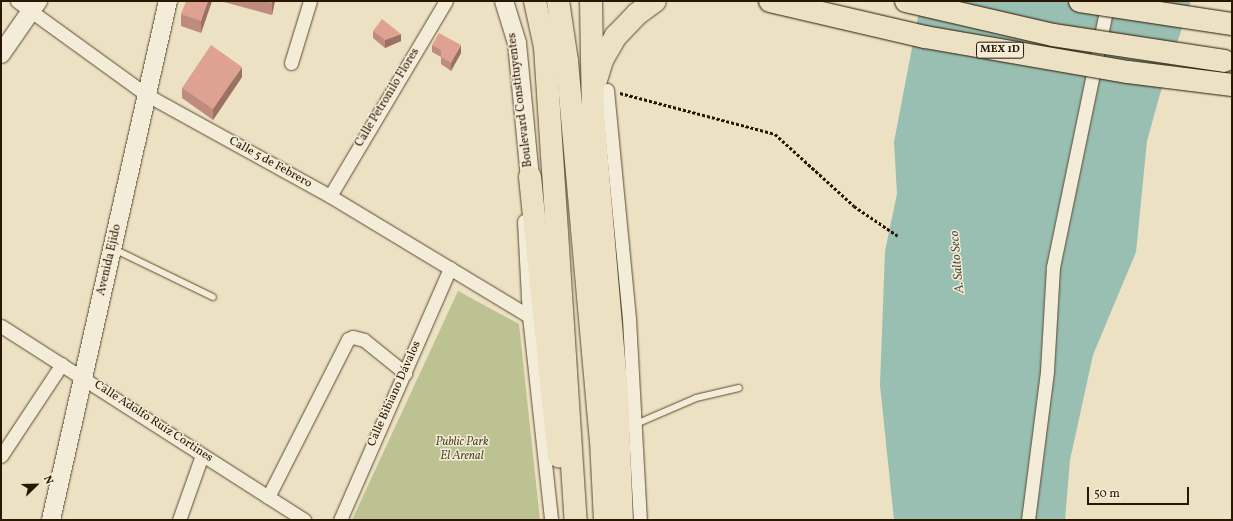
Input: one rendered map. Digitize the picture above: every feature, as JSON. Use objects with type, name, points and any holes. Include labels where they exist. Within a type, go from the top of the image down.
[{"type":"highway","points":[[535,1],[545,47],[556,195],[576,520]]},
{"type":"highway","points":[[558,1],[567,61],[601,439],[605,520]]},
{"type":"highway","points":[[591,1],[600,91],[617,396],[622,520]]},
{"type":"highway","points":[[600,91],[602,60],[616,36],[637,14],[655,1]]},
{"type":"highway","name":"MEX 1D","points":[[770,1],[925,37],[1128,72],[1232,85]]},
{"type":"highway","name":"MEX 1D","points":[[906,1],[1053,35],[1228,61]]},
{"type":"highway","points":[[1080,1],[1232,24]]},
{"type":"highway","points":[[530,177],[565,520]]},
{"type":"street","name":"Avenida Ejido","points":[[51,520],[168,1]]},
{"type":"street","points":[[291,62],[310,1]]},
{"type":"street","name":"Calle Petronilo Flores","points":[[330,196],[446,1]]},
{"type":"street","name":"Boulevard Constituyentes","points":[[504,1],[517,43],[530,177]]},
{"type":"street","points":[[1028,520],[1047,371],[1053,267],[1108,1]]},
{"type":"street","name":"Calle 5 de Febrero","points":[[29,4],[147,95],[330,196],[529,316]]},
{"type":"street","points":[[1,54],[29,4]]},
{"type":"street","points":[[600,91],[636,424],[640,520]]},
{"type":"street","points":[[530,177],[526,179],[523,186],[529,316],[550,520]]},
{"type":"street","name":"Calle Bibiano Dávalos","points":[[340,520],[450,268]]},
{"type":"street","name":"Calle Adolfo Ruíz Cortines","points":[[1,326],[84,377],[304,520]]},
{"type":"street","points":[[268,497],[348,339],[353,337],[364,340],[405,373]]},
{"type":"street","points":[[1,456],[62,364]]},
{"type":"street","points":[[178,520],[202,455]]},
{"type":"lane","points":[[112,248],[213,297]]},
{"type":"lane","points":[[636,424],[696,398],[739,388]]},
{"type":"path","points":[[600,91],[775,134],[854,206],[898,236]]},
{"type":"green space","name":"Public Park El Arenal","points":[[458,291],[519,324],[540,520],[352,520]]},
{"type":"water","name":"A. Salto Seco","points":[[921,1],[1191,1],[1160,94],[1147,141],[1136,252],[1093,355],[1070,460],[1065,520],[894,520],[880,385],[885,251],[897,194],[894,142]]},
{"type":"building","points":[[186,1],[208,1],[201,21],[181,14]]},
{"type":"building","points":[[382,19],[401,34],[385,40],[373,31]]},
{"type":"building","points":[[439,33],[461,45],[451,63],[441,57],[441,50],[432,45]]},
{"type":"building","points":[[211,45],[242,67],[213,109],[182,88]]}]
